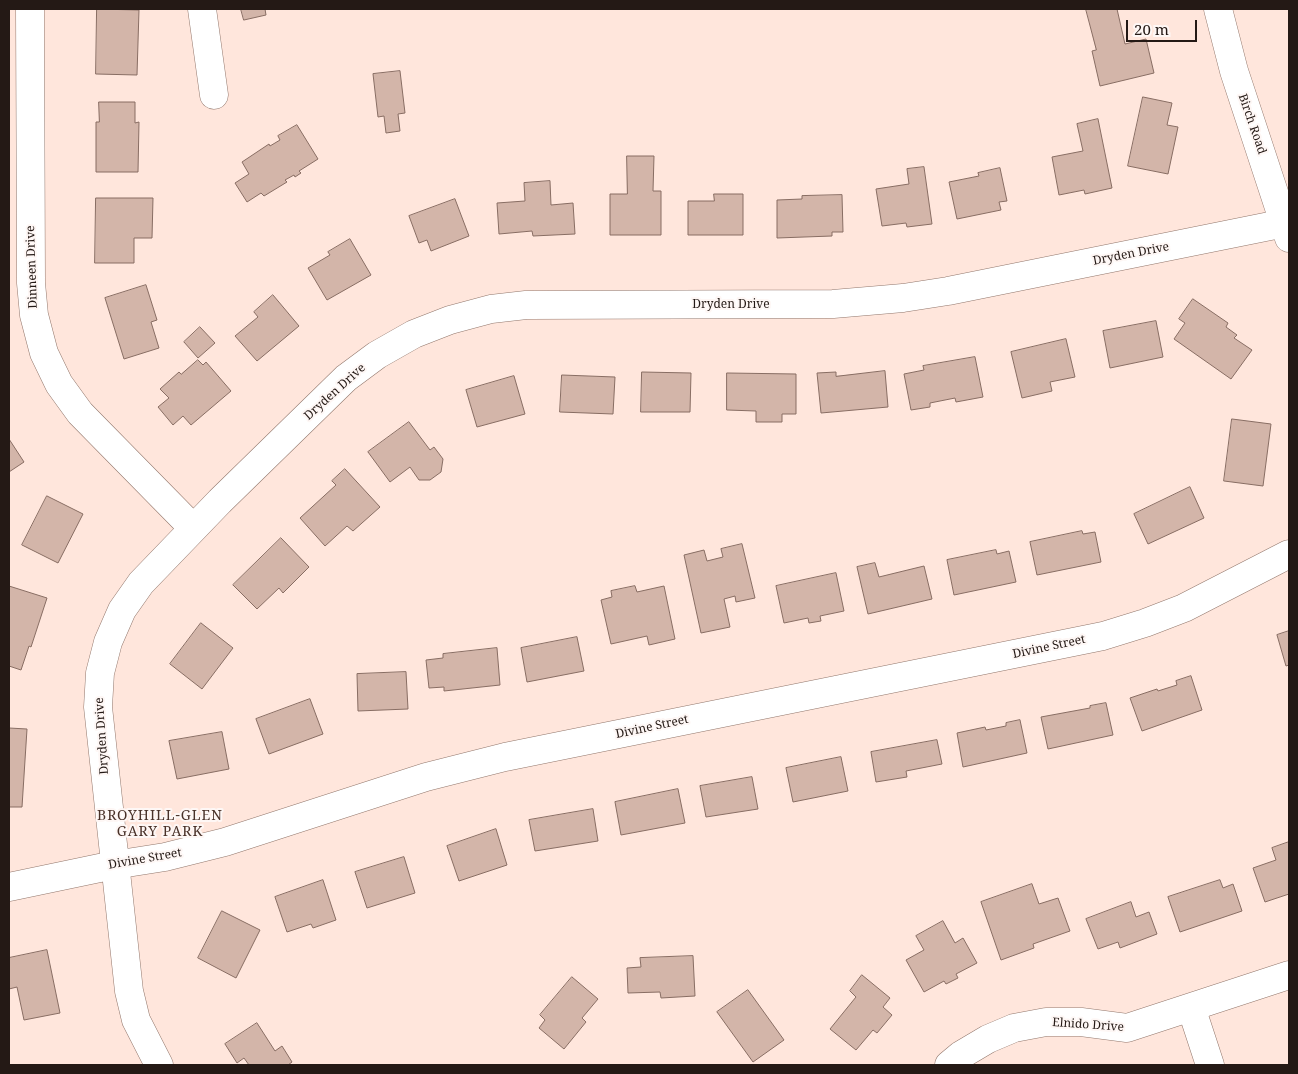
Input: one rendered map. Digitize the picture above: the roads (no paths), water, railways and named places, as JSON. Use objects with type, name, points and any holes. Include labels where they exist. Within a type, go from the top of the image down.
[{"type":"street","name":"Dinneen Drive","points":[[30,9],[19,169],[34,315],[44,353],[59,384],[80,413],[193,528]]},
{"type":"street","points":[[202,9],[214,95]]},
{"type":"street","name":"Birch Road","points":[[1218,9],[1234,71],[1287,230]]},
{"type":"street","name":"Dryden Drive","points":[[159,1065],[136,1020],[129,991],[98,707],[100,673],[108,642],[122,610],[141,583],[193,528],[346,378],[384,351],[414,334],[450,320],[491,309],[526,305],[833,304],[903,298],[1287,230]]},
{"type":"street","name":"Divine Street","points":[[9,886],[165,857],[225,842],[426,778],[505,757],[1103,636],[1184,608],[1289,554]]},
{"type":"street","name":"Elnido Drive","points":[[948,1065],[988,1039],[1014,1028],[1046,1022],[1081,1022],[1127,1028],[1289,975]]},
{"type":"street","points":[[1191,1007],[1210,1065]]},
{"type":"district","name":"BROYHILL-GLEN GARY PARK","points":[[160,824]]}]
